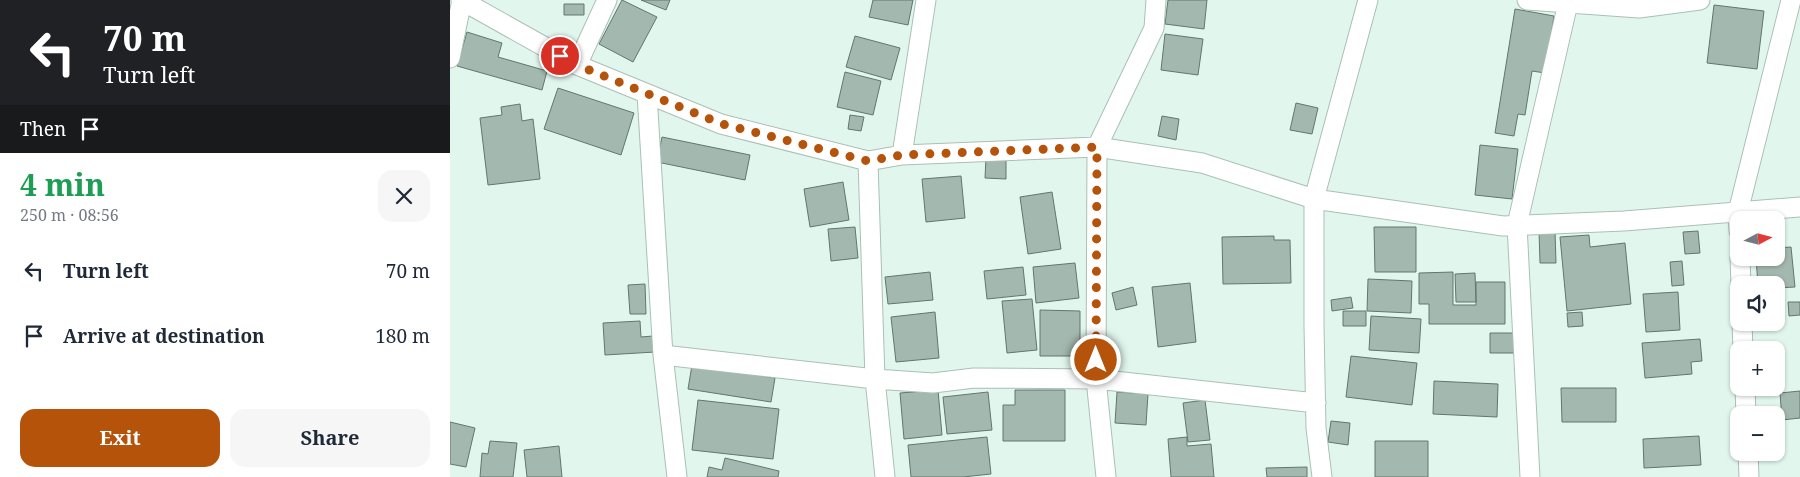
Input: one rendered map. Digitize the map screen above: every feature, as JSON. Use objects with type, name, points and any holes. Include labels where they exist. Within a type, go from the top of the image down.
[{"type":"street","points":[[450,58],[461,0],[577,65],[722,124],[868,161],[902,155],[1097,147],[1202,164],[1314,199],[1503,226],[1624,221],[1730,213]]},
{"type":"street","points":[[577,65],[607,0]]},
{"type":"street","points":[[902,155],[926,0]]},
{"type":"street","points":[[1106,477],[1096,379],[1097,147],[1154,28],[1156,0]]},
{"type":"street","points":[[1322,477],[1316,428],[1314,199],[1368,0]]},
{"type":"street","points":[[1527,0],[1639,8],[1700,0]]},
{"type":"street","points":[[1738,211],[1792,0]]},
{"type":"street","points":[[1530,477],[1517,226],[1568,3]]},
{"type":"street","points":[[647,94],[663,354],[677,477]]},
{"type":"street","points":[[868,161],[875,379],[885,477]]},
{"type":"street","points":[[1750,211],[1800,207]]},
{"type":"street","points":[[663,354],[875,379],[933,383],[974,378],[1096,379],[1316,403]]},
{"type":"street","points":[[1748,461],[1748,477]]},
{"type":"building","points":[[622,0],[657,17],[633,62],[599,44]]},
{"type":"building","points":[[641,0],[670,0],[666,10]]},
{"type":"building","points":[[873,0],[913,0],[908,25],[869,17]]},
{"type":"building","points":[[1168,0],[1207,0],[1204,29],[1165,24]]},
{"type":"building","points":[[564,4],[584,4],[584,15],[564,15]]},
{"type":"building","points":[[1714,5],[1764,11],[1757,69],[1707,63]]},
{"type":"building","points":[[1515,9],[1554,16],[1545,73],[1532,71],[1525,115],[1518,114],[1514,136],[1495,133]]},
{"type":"building","points":[[467,32],[502,43],[498,57],[547,71],[542,90],[457,66]]},
{"type":"building","points":[[1165,34],[1203,39],[1198,75],[1161,70]]},
{"type":"building","points":[[855,36],[900,48],[891,80],[846,67]]},
{"type":"building","points":[[845,72],[881,81],[873,115],[837,107]]},
{"type":"building","points":[[558,88],[634,113],[621,155],[544,129]]},
{"type":"building","points":[[1296,103],[1318,108],[1312,134],[1290,130]]},
{"type":"building","points":[[520,104],[522,121],[533,119],[540,179],[488,185],[480,118],[502,115],[501,107]]},
{"type":"building","points":[[850,115],[864,117],[861,131],[848,129]]},
{"type":"building","points":[[1162,116],[1179,119],[1176,140],[1158,136]]},
{"type":"building","points":[[662,137],[750,155],[745,180],[657,162]]},
{"type":"building","points":[[1480,145],[1518,149],[1512,199],[1475,195]]},
{"type":"building","points":[[986,157],[1006,157],[1006,179],[985,178]]},
{"type":"building","points":[[961,176],[965,218],[926,222],[922,179]]},
{"type":"building","points":[[843,182],[849,220],[810,227],[804,189]]},
{"type":"building","points":[[1052,192],[1061,249],[1028,254],[1020,197]]},
{"type":"building","points":[[855,227],[858,258],[831,261],[828,229]]},
{"type":"building","points":[[1374,227],[1416,227],[1416,272],[1375,272]]},
{"type":"building","points":[[1539,231],[1555,231],[1556,263],[1540,263]]},
{"type":"building","points":[[1698,231],[1700,253],[1685,254],[1683,232]]},
{"type":"building","points":[[1589,235],[1590,247],[1625,243],[1631,304],[1567,311],[1560,237]]},
{"type":"building","points":[[1274,236],[1274,240],[1290,240],[1291,283],[1223,284],[1222,237]]},
{"type":"building","points":[[1785,247],[1791,247],[1795,287],[1785,288],[1785,276],[1757,276],[1757,266],[1785,266]]},
{"type":"building","points":[[1682,261],[1684,285],[1672,286],[1670,262]]},
{"type":"building","points":[[1075,263],[1079,298],[1036,303],[1033,267]]},
{"type":"building","points":[[1023,267],[1026,295],[987,299],[984,271]]},
{"type":"building","points":[[930,272],[933,300],[888,304],[885,277]]},
{"type":"building","points":[[1453,272],[1453,305],[1476,305],[1476,282],[1505,282],[1505,324],[1429,324],[1429,304],[1419,304],[1419,273]]},
{"type":"building","points":[[1475,273],[1476,302],[1456,302],[1455,274]]},
{"type":"building","points":[[1368,279],[1412,281],[1411,313],[1367,311]]},
{"type":"building","points":[[1190,283],[1196,342],[1158,347],[1152,287]]},
{"type":"building","points":[[645,284],[646,314],[630,314],[628,285]]},
{"type":"building","points":[[1133,287],[1137,305],[1116,310],[1112,293]]},
{"type":"building","points":[[1678,292],[1680,330],[1646,332],[1643,294]]},
{"type":"building","points":[[1351,297],[1353,308],[1332,311],[1331,300]]},
{"type":"building","points":[[1032,299],[1037,350],[1007,353],[1002,301]]},
{"type":"building","points":[[1788,302],[1800,302],[1800,315],[1789,316]]},
{"type":"building","points":[[1040,310],[1080,311],[1080,356],[1040,356]]},
{"type":"building","points":[[1343,311],[1366,311],[1366,326],[1343,326]]},
{"type":"building","points":[[935,312],[939,358],[896,362],[891,317]]},
{"type":"building","points":[[1582,312],[1583,326],[1568,327],[1567,313]]},
{"type":"building","points":[[1371,316],[1421,319],[1419,353],[1369,350]]},
{"type":"building","points":[[640,321],[641,337],[653,336],[655,352],[605,355],[603,323]]},
{"type":"building","points":[[1490,333],[1515,333],[1516,353],[1490,353]]},
{"type":"building","points":[[1700,339],[1702,361],[1691,362],[1692,374],[1645,378],[1642,343]]},
{"type":"building","points":[[1351,356],[1417,363],[1412,405],[1346,397]]},
{"type":"building","points":[[692,365],[775,378],[771,402],[688,389]]},
{"type":"building","points":[[1434,381],[1498,384],[1497,417],[1433,414]]},
{"type":"building","points":[[1561,388],[1616,388],[1616,422],[1562,422]]},
{"type":"building","points":[[938,390],[942,435],[904,439],[900,393]]},
{"type":"building","points":[[1015,390],[1065,390],[1065,441],[1003,441],[1003,405],[1015,405]]},
{"type":"building","points":[[1800,391],[1800,418],[1785,420],[1785,406],[1781,406],[1780,396],[1785,396],[1785,392]]},
{"type":"building","points":[[988,392],[992,430],[947,434],[943,397]]},
{"type":"building","points":[[1117,392],[1148,394],[1146,425],[1115,423]]},
{"type":"building","points":[[698,400],[779,409],[773,459],[692,450]]},
{"type":"building","points":[[1205,400],[1210,440],[1188,442],[1183,403]]},
{"type":"building","points":[[1331,421],[1350,423],[1348,445],[1328,442]]},
{"type":"building","points":[[450,422],[475,428],[466,467],[450,464]]},
{"type":"building","points":[[1699,436],[1701,465],[1644,468],[1643,439]]},
{"type":"building","points":[[987,437],[991,474],[963,477],[911,477],[908,445]]},
{"type":"building","points":[[1187,437],[1187,446],[1211,444],[1214,477],[1171,477],[1168,439]]},
{"type":"building","points":[[490,441],[517,443],[513,477],[480,477],[482,453],[488,454]]},
{"type":"building","points":[[1375,441],[1428,441],[1428,477],[1375,477]]},
{"type":"building","points":[[559,446],[562,477],[527,477],[524,450]]},
{"type":"building","points":[[725,458],[779,471],[778,477],[707,477],[709,467],[722,470]]},
{"type":"building","points":[[1307,467],[1307,477],[1267,477],[1266,468]]},
{"type":"route","points":[[560,56],[577,65],[722,124],[868,161],[902,155],[1097,147],[1096,360]]}]
